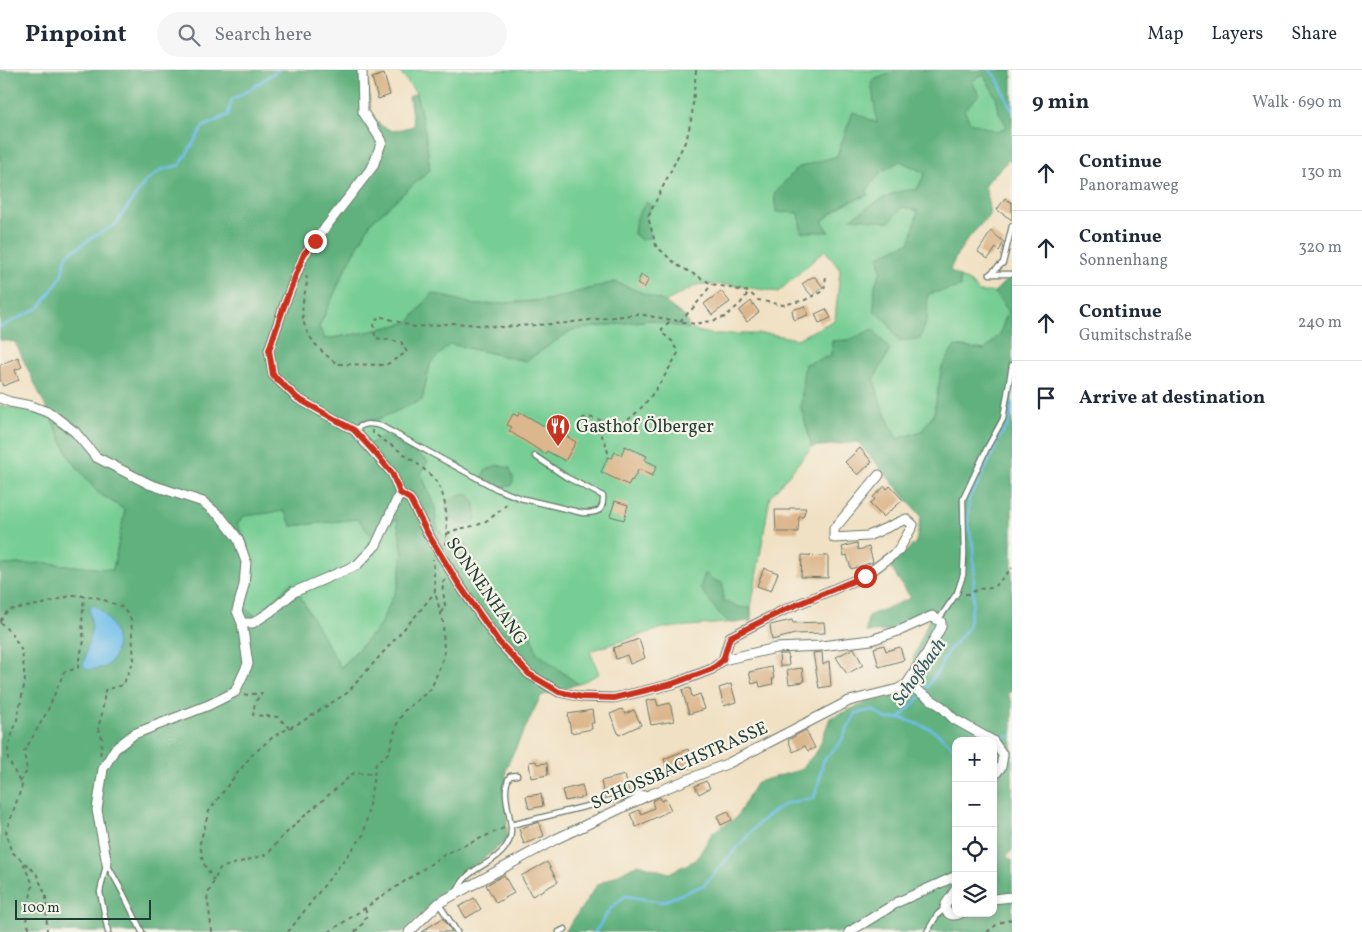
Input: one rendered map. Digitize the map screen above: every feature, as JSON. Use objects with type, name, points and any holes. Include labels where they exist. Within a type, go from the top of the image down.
[{"type":"street","name":"SONNENHANG","points":[[362,70],[362,112],[382,141],[373,166],[304,254],[269,350],[273,375],[297,398],[354,430],[392,473],[400,493],[410,499],[451,571],[499,642],[529,674],[559,692],[582,697],[614,698],[672,684],[712,669],[723,660],[776,648],[821,646],[871,640],[901,630],[932,616],[939,619]]},
{"type":"street","points":[[0,398],[50,413],[74,432],[96,457],[149,484],[203,502],[221,517],[238,539],[246,562],[244,585],[237,611],[242,623],[248,664],[235,692],[184,715],[134,734],[115,749],[103,769],[97,810],[107,864]]},
{"type":"street","points":[[723,660],[730,637],[784,610],[865,576],[898,551],[913,525],[906,519],[868,536],[834,538],[834,529],[879,475]]},
{"type":"street","points":[[242,623],[253,623],[294,592],[357,565],[376,545],[400,493]]},
{"type":"street","points":[[939,619],[942,622],[941,627],[907,684],[941,706],[954,719],[986,737]]},
{"type":"street","name":"SCHOSSBACHSTRASSE","points":[[409,932],[439,903],[556,839],[649,795],[729,763],[849,702],[898,689],[907,684]]},
{"type":"street","points":[[997,747],[1003,755],[1001,767],[997,772]]},
{"type":"street","points":[[849,932],[898,902],[952,878]]},
{"type":"street","points":[[952,895],[945,908],[952,914]]},
{"type":"street","points":[[997,899],[1012,897]]},
{"type":"lane","points":[[1012,226],[1003,263],[990,274],[1012,274]]},
{"type":"lane","points":[[939,619],[957,592],[963,575],[963,499],[1003,419],[1012,365]]},
{"type":"lane","points":[[354,430],[362,424],[370,423],[381,426],[497,489],[515,496],[583,513],[592,513],[600,510],[604,505],[603,496],[566,477],[534,456]]},
{"type":"lane","points":[[456,893],[461,881],[469,873],[496,857],[504,850],[510,840],[511,825],[507,808],[508,780],[510,776],[517,775]]},
{"type":"lane","points":[[511,825],[640,793],[649,795]]},
{"type":"lane","points":[[107,864],[100,892],[108,932]]},
{"type":"lane","points":[[107,864],[124,893],[142,932]]},
{"type":"lane","points":[[439,903],[457,932]]},
{"type":"lane","points":[[927,932],[937,915],[945,908]]},
{"type":"lane","points":[[559,932],[565,929]]},
{"type":"path","points":[[696,70],[692,115],[687,138],[648,217],[656,246],[677,265],[712,284],[749,292],[758,300],[783,306],[805,300],[824,291],[826,276]]},
{"type":"path","points":[[302,260],[308,280],[303,303],[304,326],[316,346],[337,364],[386,365],[407,352],[401,342],[375,338],[374,323],[379,316],[415,327],[455,323],[501,327],[638,314],[695,324],[725,317],[740,304],[749,292]]},
{"type":"path","points":[[680,321],[712,284]]},
{"type":"path","points":[[608,453],[606,440],[580,419],[586,417],[614,424],[624,423],[640,409],[660,384],[678,353],[672,341],[662,333],[662,329],[670,320]]},
{"type":"path","points":[[370,423],[373,433],[430,474],[439,486],[444,500],[447,534],[456,529],[479,525],[502,509],[515,496]]},
{"type":"path","points":[[288,932],[364,834],[376,764],[389,752],[397,724],[404,711],[431,689],[444,656],[443,622],[435,592],[432,567],[435,545]]},
{"type":"path","points":[[969,594],[978,589],[993,588],[1012,568]]},
{"type":"path","points":[[441,613],[445,605],[442,583],[451,571]]},
{"type":"path","points":[[214,882],[203,862],[200,843],[208,811],[251,756],[274,736],[348,693],[435,592]]},
{"type":"path","points":[[46,932],[46,896],[36,873],[11,852],[6,832],[22,786],[8,759],[8,747],[17,720],[25,681],[22,651],[12,634],[0,622],[8,610],[42,604],[73,595],[96,596],[122,607],[131,619],[134,660],[123,685],[105,690],[98,728],[102,739],[99,755],[103,769]]},
{"type":"path","points":[[20,782],[26,772],[24,752],[46,712],[64,672],[78,668],[84,640],[82,624],[84,596]]},
{"type":"path","points":[[230,694],[247,695],[262,693],[255,702],[253,715],[278,717],[289,728]]},
{"type":"path","points":[[212,932],[207,896],[220,868],[268,854],[279,840],[301,819],[354,773],[374,774]]},
{"type":"path","points":[[329,932],[447,853],[511,825]]},
{"type":"path","points":[[22,862],[33,884],[26,917],[30,932]]},
{"type":"path","points":[[355,932],[364,922],[367,914],[364,907]]},
{"type":"path","points":[[986,932],[998,923],[1012,919]]},
{"type":"green space","points":[[0,70],[367,70],[370,112],[381,126],[393,131],[414,126],[409,97],[416,93],[425,131],[430,170],[371,222],[345,270],[319,327],[325,339],[363,333],[409,322],[432,293],[476,305],[548,300],[615,282],[665,302],[686,318],[689,329],[650,320],[572,330],[526,361],[450,344],[430,364],[422,400],[376,420],[361,420],[351,433],[363,448],[385,435],[428,461],[421,473],[435,508],[436,524],[443,536],[447,540],[466,544],[481,580],[502,607],[530,631],[537,653],[578,684],[541,696],[506,768],[507,840],[460,877],[403,932],[0,932],[0,565],[45,563],[113,570],[125,510],[97,492],[70,458],[15,342],[0,340]],"holes":[[[284,511],[292,526],[358,519],[372,537],[397,519],[403,553],[398,586],[379,627],[341,668],[292,582],[256,616],[244,608],[254,575],[247,543],[237,524],[244,516]]]},
{"type":"green space","points":[[398,70],[895,70],[877,124],[853,112],[837,156],[797,168],[799,213],[829,231],[822,221],[844,204],[868,195],[867,190],[880,172],[900,161],[925,173],[917,190],[903,207],[918,211],[911,242],[879,256],[881,271],[875,285],[874,311],[887,321],[899,341],[927,320],[927,294],[960,287],[960,277],[971,283],[979,292],[994,292],[1008,310],[1000,334],[985,350],[942,367],[934,413],[922,431],[897,439],[881,405],[874,379],[890,350],[849,340],[832,341],[831,356],[805,364],[801,407],[812,447],[770,497],[751,608],[751,621],[663,628],[590,651],[599,674],[578,684],[537,653],[530,631],[502,607],[481,580],[466,544],[447,540],[443,536],[436,524],[435,508],[421,473],[427,461],[385,435],[363,448],[350,433],[361,420],[376,420],[422,400],[430,364],[450,344],[526,361],[572,330],[650,320],[710,334],[770,334],[797,339],[835,320],[840,270],[825,250],[778,292],[732,285],[699,284],[665,302],[615,282],[548,300],[476,305],[432,293],[409,322],[363,333],[325,339],[319,327],[345,270],[371,222],[430,170],[425,131],[416,93]]},
{"type":"green space","points":[[895,70],[1012,70],[1012,163],[1009,160],[985,184],[990,215],[967,241],[957,255],[950,270],[960,277],[960,287],[928,294],[927,320],[920,339],[899,341],[887,321],[874,310],[875,285],[881,271],[879,256],[910,242],[918,211],[903,207],[889,222],[851,218],[891,195],[908,190],[917,190],[925,173],[900,161],[881,172],[867,190],[868,195],[844,204],[822,221],[829,232],[801,232],[799,213],[776,212],[774,194],[797,168],[837,156],[853,112],[877,123],[871,81]],"holes":[[[984,75],[997,99],[999,113],[1007,126],[998,132],[970,122],[964,110],[979,95],[972,81]]]},
{"type":"green space","points":[[984,75],[997,99],[999,113],[1008,126],[998,133],[969,122],[964,110],[979,95],[971,81]]},
{"type":"green space","points":[[647,202],[651,207],[646,217],[651,237],[641,240],[634,234],[634,229],[639,213]]},
{"type":"green space","points":[[1012,275],[1012,690],[1008,694],[1012,703],[1012,850],[1006,857],[1012,860],[1012,932],[565,932],[597,885],[638,864],[669,873],[696,860],[713,832],[736,818],[757,782],[800,770],[818,750],[830,718],[868,702],[908,694],[914,656],[932,613],[891,631],[866,632],[868,616],[911,598],[890,567],[916,542],[921,516],[858,442],[812,447],[801,407],[805,364],[831,356],[832,341],[849,340],[873,329],[890,350],[874,379],[881,405],[897,439],[922,431],[934,413],[942,367],[955,346],[985,350],[1000,334],[1008,310],[994,292]]},
{"type":"green space","points":[[0,405],[51,417],[70,458],[97,492],[125,510],[113,570],[45,563],[0,565]]},
{"type":"green space","points":[[497,465],[510,468],[513,479],[511,486],[495,487],[484,481],[482,476],[485,471]]},
{"type":"green space","points":[[467,494],[474,502],[476,511],[476,519],[469,525],[453,520],[445,506],[452,499]]},
{"type":"green space","points":[[284,511],[292,526],[358,519],[397,519],[403,553],[398,586],[379,627],[340,668],[292,583],[256,617],[244,608],[254,575],[237,524],[244,516]]},
{"type":"green space","points":[[705,573],[713,580],[723,583],[723,601],[739,607],[751,608],[751,621],[730,623],[717,611],[700,588]]},
{"type":"water","points":[[94,605],[109,620],[115,633],[116,647],[114,658],[106,667],[89,670],[83,666],[92,627],[89,609]]},
{"type":"building","points":[[384,74],[390,95],[378,99],[372,78]]},
{"type":"building","points":[[1005,198],[1012,203],[1012,220],[997,210]]},
{"type":"building","points":[[991,231],[1004,242],[999,251],[996,248],[988,259],[978,252]]},
{"type":"building","points":[[641,275],[649,279],[644,288],[637,284]]},
{"type":"building","points":[[815,277],[823,287],[812,296],[802,284]]},
{"type":"building","points":[[721,291],[730,302],[712,315],[704,304]]},
{"type":"building","points":[[751,301],[759,312],[747,322],[739,311]]},
{"type":"building","points":[[805,306],[808,315],[794,320],[792,310]]},
{"type":"building","points":[[826,309],[831,318],[819,323],[815,314]]},
{"type":"building","points":[[18,357],[22,367],[15,370],[19,380],[3,386],[0,379],[0,365]]},
{"type":"building","points":[[520,412],[576,442],[565,461],[547,451],[545,454],[509,431],[512,427],[507,425],[513,414],[518,416]]},
{"type":"building","points":[[625,446],[647,456],[645,460],[657,466],[652,476],[639,469],[628,485],[601,472],[608,457],[612,458],[615,452],[621,455]]},
{"type":"building","points":[[860,448],[872,462],[858,475],[845,462]]},
{"type":"building","points":[[885,486],[887,489],[890,486],[903,500],[883,517],[870,504],[875,499],[873,497]]},
{"type":"building","points":[[615,501],[628,505],[624,520],[610,516]]},
{"type":"building","points":[[790,508],[806,508],[803,517],[799,517],[798,532],[776,532],[775,510],[789,510]]},
{"type":"building","points":[[857,543],[858,550],[869,547],[873,562],[851,569],[847,555],[844,556],[842,547]]},
{"type":"building","points":[[802,555],[828,556],[828,578],[801,577]]},
{"type":"building","points":[[764,568],[778,573],[771,591],[757,586]]},
{"type":"building","points":[[792,620],[793,623],[824,622],[825,633],[795,634],[772,640],[770,625]]},
{"type":"building","points":[[639,639],[645,658],[630,664],[627,655],[616,659],[613,648]]},
{"type":"building","points":[[884,645],[886,651],[900,647],[904,660],[879,667],[874,648]]},
{"type":"building","points":[[854,648],[863,665],[847,674],[836,657]]},
{"type":"building","points":[[822,652],[823,665],[829,661],[831,686],[819,688],[813,653]]},
{"type":"building","points":[[779,654],[788,654],[789,666],[780,666]]},
{"type":"building","points":[[772,667],[773,684],[760,687],[759,682],[752,684],[749,672]]},
{"type":"building","points":[[802,668],[804,682],[789,684],[787,670]]},
{"type":"building","points":[[731,684],[736,702],[724,706],[719,688]]},
{"type":"building","points":[[690,688],[692,697],[700,694],[705,709],[689,714],[682,690]]},
{"type":"building","points":[[656,699],[658,706],[670,703],[674,721],[651,725],[646,701]]},
{"type":"building","points":[[622,709],[625,714],[634,710],[641,725],[619,735],[610,714]]},
{"type":"building","points":[[592,710],[594,723],[591,723],[592,729],[571,733],[568,714]]},
{"type":"building","points":[[806,730],[815,748],[808,751],[805,746],[793,752],[788,740]]},
{"type":"building","points":[[688,749],[694,766],[670,776],[664,759]]},
{"type":"building","points":[[536,761],[537,764],[547,763],[548,775],[531,778],[529,762]]},
{"type":"building","points":[[625,775],[629,792],[604,796],[601,781]]},
{"type":"building","points":[[706,781],[710,788],[699,794],[695,786]]},
{"type":"building","points":[[582,785],[585,797],[565,801],[562,790]]},
{"type":"building","points":[[541,794],[543,806],[529,809],[526,796]]},
{"type":"building","points":[[660,797],[661,801],[666,799],[671,810],[636,827],[630,814],[639,810],[641,814],[654,808],[652,801]]},
{"type":"building","points":[[728,811],[732,820],[721,825],[717,816]]},
{"type":"building","points":[[539,822],[544,836],[524,844],[519,829]]},
{"type":"building","points":[[547,862],[558,882],[532,896],[521,876]]},
{"type":"building","points":[[504,875],[514,893],[496,903],[486,885]]},
{"type":"building","points":[[474,898],[481,909],[466,918],[459,907]]},
{"type":"building","points":[[443,918],[452,932],[421,932]]},
{"type":"waterway","points":[[0,327],[40,307],[61,277],[67,255],[115,225],[145,182],[161,170],[180,165],[203,127],[228,115],[232,99],[278,70]]},
{"type":"waterway","points":[[990,70],[997,78],[1012,111]]},
{"type":"waterway","name":"Schoßbach","points":[[924,691],[939,670],[946,654],[968,628],[973,603],[974,570],[973,545],[968,526],[969,497],[978,484],[1001,435],[1007,427],[1011,414],[1010,396],[1012,387]]},
{"type":"waterway","name":"Schoßbach","points":[[595,932],[611,908],[625,896],[662,902],[704,885],[760,822],[787,803],[814,798],[823,761],[840,743],[856,713],[873,710],[887,719],[900,718],[921,696]]},
{"type":"waterway","points":[[901,718],[931,729],[952,747]]},
{"type":"waterway","points":[[997,738],[1012,737]]},
{"type":"place","name":"Gasthof Ölberger","points":[[558,447]]},
{"type":"route","points":[[315,241],[304,254],[269,350],[273,375],[297,398],[354,430],[376,454],[392,473],[400,493],[410,499],[428,534],[458,583],[499,642],[529,674],[559,692],[582,697],[614,698],[672,684],[712,669],[723,660],[730,637],[784,610],[865,576]]}]
